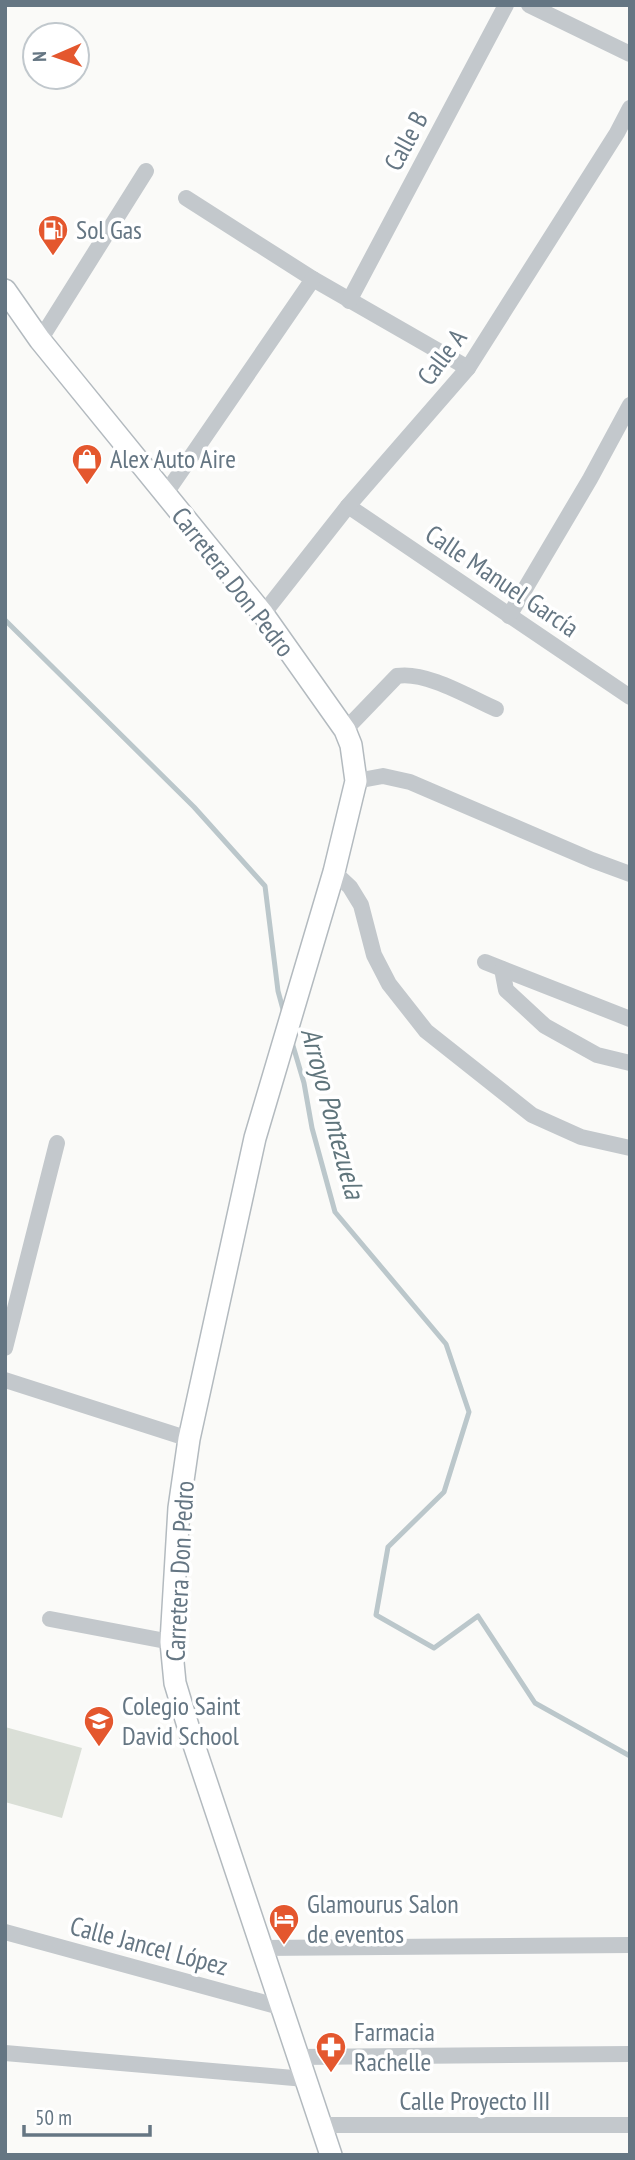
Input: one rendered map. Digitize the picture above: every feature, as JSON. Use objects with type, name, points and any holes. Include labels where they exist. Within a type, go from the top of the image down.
[{"type":"street","name":"Calle B","points":[[349,301],[506,5]]},
{"type":"street","points":[[529,5],[630,54]]},
{"type":"street","name":"Calle A","points":[[262,614],[348,506],[468,368],[617,133],[630,108]]},
{"type":"street","points":[[40,340],[146,171]]},
{"type":"street","points":[[186,198],[349,301],[468,368]]},
{"type":"street","points":[[164,496],[313,279]]},
{"type":"street","name":"Carretera Don Pedro","points":[[5,290],[40,340],[262,614],[345,730],[351,745],[356,781],[334,872],[256,1138],[189,1440],[179,1508],[171,1642],[176,1683],[191,1736],[331,2155]]},
{"type":"street","points":[[509,616],[590,479],[630,405]]},
{"type":"street","name":"Calle Manuel García","points":[[348,506],[630,697]]},
{"type":"street","points":[[345,730],[397,676],[408,674],[439,684],[496,709]]},
{"type":"street","points":[[356,781],[383,776],[410,782],[630,874]]},
{"type":"street","points":[[334,872],[350,887],[361,905],[374,956],[389,984],[426,1031],[532,1115],[581,1137],[630,1148]]},
{"type":"street","points":[[485,962],[630,1019]]},
{"type":"street","points":[[502,969],[506,990],[545,1026],[597,1055],[630,1063]]},
{"type":"street","points":[[5,1348],[10,1313],[57,1143]]},
{"type":"street","points":[[5,1380],[189,1440]]},
{"type":"street","points":[[50,1619],[171,1642]]},
{"type":"street","name":"Calle Jancel López","points":[[5,1932],[280,2007]]},
{"type":"street","points":[[261,1948],[630,1945]]},
{"type":"street","points":[[5,2053],[305,2079]]},
{"type":"street","points":[[298,2057],[630,2054]]},
{"type":"street","name":"Calle Proyecto III","points":[[321,2125],[630,2125]]},
{"type":"shaded area","points":[[5,1727],[82,1748],[62,1818],[5,1802]]},
{"type":"waterway","name":"Arroyo Pontezuela","points":[[5,620],[194,807],[265,886],[278,991],[284,1013]]},
{"type":"waterway","name":"Arroyo Pontezuela","points":[[291,1039],[335,1212],[446,1344],[469,1412],[444,1492],[388,1547],[376,1615],[434,1648],[478,1616],[535,1703],[630,1756]]},
{"type":"place","name":"Sol Gas","points":[[53,257]]},
{"type":"place","name":"Alex Auto Aire","points":[[87,486]]},
{"type":"place","name":"Colegio Saint David School","points":[[99,1748]]},
{"type":"place","name":"Glamourus Salon de eventos","points":[[284,1946]]},
{"type":"place","name":"Farmacia Rachelle","points":[[331,2074]]}]
